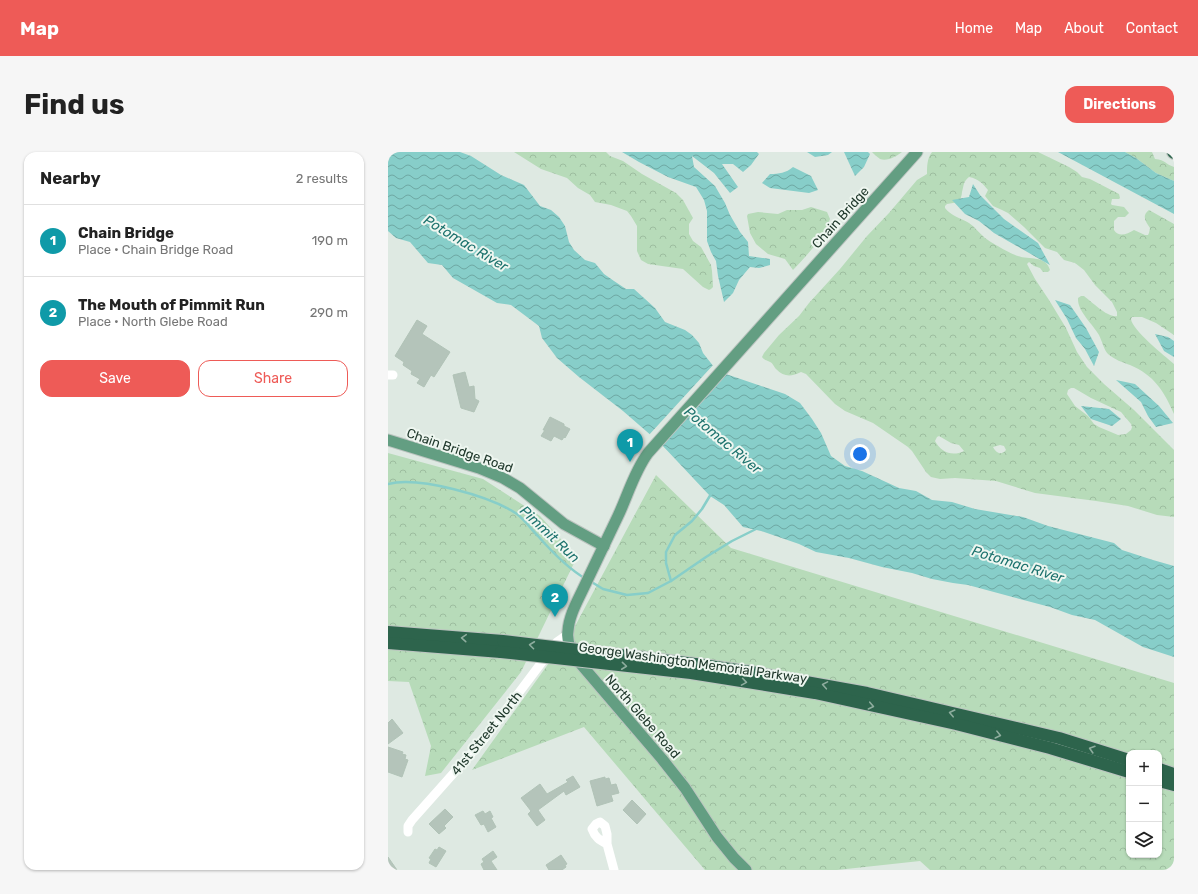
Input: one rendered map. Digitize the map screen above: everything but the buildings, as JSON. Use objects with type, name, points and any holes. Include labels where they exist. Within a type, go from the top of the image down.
[{"type":"highway","name":"George Washington Memorial Parkway","points":[[388,632],[693,669],[751,672],[868,693],[1059,738],[1126,759]]},
{"type":"highway","name":"George Washington Memorial Parkway","points":[[388,642],[502,647]]},
{"type":"highway","name":"George Washington Memorial Parkway","points":[[693,669],[815,693],[956,724],[1050,748],[1126,771]]},
{"type":"highway","points":[[1162,770],[1174,774]]},
{"type":"highway","points":[[1162,781],[1174,785]]},
{"type":"main road","name":"Chain Bridge","points":[[604,546],[636,473],[644,458],[658,440],[917,152]]},
{"type":"main road","name":"Chain Bridge Road","points":[[388,440],[475,467],[502,478],[526,492],[564,524],[604,546]]},
{"type":"main road","points":[[567,635],[572,613],[604,546]]},
{"type":"main road","name":"North Glebe Road","points":[[567,635],[570,648],[578,662],[670,769],[685,788],[717,837],[746,870]]},
{"type":"street","name":"41st Street North","points":[[408,832],[408,826],[412,820],[471,755],[557,642],[567,635]]},
{"type":"street","points":[[607,844],[614,870]]},
{"type":"green space","points":[[514,152],[606,152],[610,156],[623,161],[642,174],[676,193],[683,200],[693,218],[689,224],[689,234],[693,241],[701,247],[711,265],[713,287],[709,290],[703,287],[683,269],[648,264],[641,260],[637,251],[637,226],[627,211],[611,205],[595,202],[590,195],[578,188],[567,178],[541,169]]},
{"type":"green space","points":[[872,152],[902,152],[895,157],[883,160]]},
{"type":"green space","points":[[932,152],[1038,152],[1069,167],[1082,177],[1090,179],[1119,194],[1120,198],[1112,199],[1111,204],[1124,207],[1129,213],[1125,217],[1118,217],[1114,221],[1114,230],[1118,234],[1126,234],[1134,230],[1148,235],[1150,228],[1146,221],[1145,214],[1149,210],[1174,224],[1174,335],[1156,323],[1142,317],[1132,317],[1131,319],[1137,330],[1174,364],[1174,414],[1162,391],[1152,379],[1138,369],[1111,356],[1104,348],[1099,335],[1080,308],[1078,298],[1084,296],[1109,315],[1117,316],[1117,312],[1112,302],[1095,285],[1084,270],[1075,263],[1064,260],[1057,252],[1045,248],[1008,213],[993,206],[985,196],[988,190],[978,180],[969,177],[964,184],[959,202],[947,204],[945,206],[950,213],[969,223],[985,238],[996,245],[1018,256],[1041,260],[1048,265],[1050,270],[1048,272],[1043,272],[1040,268],[1029,262],[1027,264],[1066,328],[1077,352],[1087,367],[1134,410],[1174,450],[1174,517],[1157,515],[1128,506],[1035,493],[996,481],[955,478],[940,479],[931,477],[908,447],[873,423],[845,411],[835,404],[806,374],[801,372],[794,375],[785,375],[779,372],[773,364],[762,357],[779,335],[799,316],[917,180],[927,174],[929,157]],"holes":[[[1074,388],[1121,412],[1131,424],[1131,430],[1126,434],[1118,435],[1094,424],[1088,416],[1075,406],[1067,394],[1068,390]],[[939,436],[951,443],[959,445],[964,451],[955,454],[944,451],[937,445],[935,441]],[[1000,445],[1004,446],[1006,450],[999,453],[993,447]]]},
{"type":"green space","points":[[1125,152],[1152,152],[1155,159],[1161,160],[1174,167],[1174,181],[1156,173],[1136,158]]},
{"type":"green space","points":[[811,207],[827,212],[830,219],[819,240],[793,270],[785,259],[768,254],[756,244],[750,233],[747,216],[748,214],[758,212],[778,214],[787,210],[802,210]]},
{"type":"green space","points":[[388,453],[483,479],[540,516],[577,557],[521,672],[441,773],[425,776],[431,746],[409,682],[388,681]]},
{"type":"green space","points":[[656,475],[731,548],[1174,683],[1174,870],[930,870],[920,861],[837,870],[705,870],[584,727],[472,770],[574,628]]},
{"type":"water","name":"Potomac River","points":[[388,152],[460,152],[471,156],[501,175],[524,185],[540,206],[551,210],[559,217],[565,226],[569,242],[574,250],[585,260],[595,263],[604,274],[626,289],[634,289],[655,308],[665,322],[685,330],[692,335],[699,343],[703,353],[720,372],[785,394],[800,403],[821,433],[831,456],[845,466],[862,471],[899,488],[916,491],[932,500],[952,502],[975,509],[1023,517],[1048,526],[1114,543],[1122,550],[1174,566],[1174,657],[1143,647],[1095,620],[1072,615],[1050,607],[968,585],[932,579],[849,558],[816,552],[799,544],[761,531],[743,527],[724,505],[710,496],[661,444],[623,411],[557,358],[542,338],[539,326],[511,305],[497,303],[453,278],[442,265],[428,263],[410,242],[396,238],[388,231]]},
{"type":"water","points":[[622,152],[757,152],[759,154],[751,165],[743,172],[733,164],[722,164],[738,187],[730,193],[714,173],[692,156],[694,167],[715,186],[740,232],[748,242],[749,256],[770,259],[770,265],[759,268],[750,267],[739,280],[733,293],[724,302],[716,261],[707,241],[707,211],[704,200],[696,187],[668,177]]},
{"type":"water","points":[[807,152],[832,152],[828,155],[815,157]]},
{"type":"water","points":[[844,152],[868,152],[870,154],[864,167],[855,176]]},
{"type":"water","points":[[1058,152],[1125,152],[1136,158],[1156,173],[1174,181],[1174,214]]},
{"type":"water","points":[[793,167],[811,176],[818,190],[809,193],[770,188],[762,183],[770,174],[782,173]]},
{"type":"water","points":[[973,184],[980,195],[1004,219],[1038,243],[1050,265],[994,233],[979,221],[965,214],[952,200],[969,197]]},
{"type":"water","points":[[1055,300],[1070,305],[1086,328],[1099,352],[1094,366],[1085,349],[1076,338],[1067,319]]},
{"type":"water","points":[[1155,334],[1168,337],[1174,341],[1174,357],[1164,351]]},
{"type":"water","points":[[1116,380],[1135,384],[1159,406],[1173,423],[1156,427],[1148,416],[1141,402]]},
{"type":"water","points":[[1081,406],[1109,409],[1121,419],[1112,426],[1091,419]]},
{"type":"pier","points":[[714,364],[721,370],[728,372],[661,447],[648,436]]},
{"type":"waterway","name":"Pimmit Run","points":[[388,484],[401,482],[435,485],[472,494],[505,507],[520,516],[560,559],[572,570],[586,579]]},
{"type":"waterway","name":"Pimmit Run","points":[[671,581],[666,563],[666,552],[675,535],[692,521],[702,509],[711,494]]},
{"type":"waterway","name":"Pimmit Run","points":[[590,581],[603,589],[627,595],[648,593],[671,581],[732,541],[756,529]]},
{"type":"place","name":"Chain Bridge","points":[[630,462]]},
{"type":"place","name":"The Mouth of Pimmit Run","points":[[555,617]]}]
